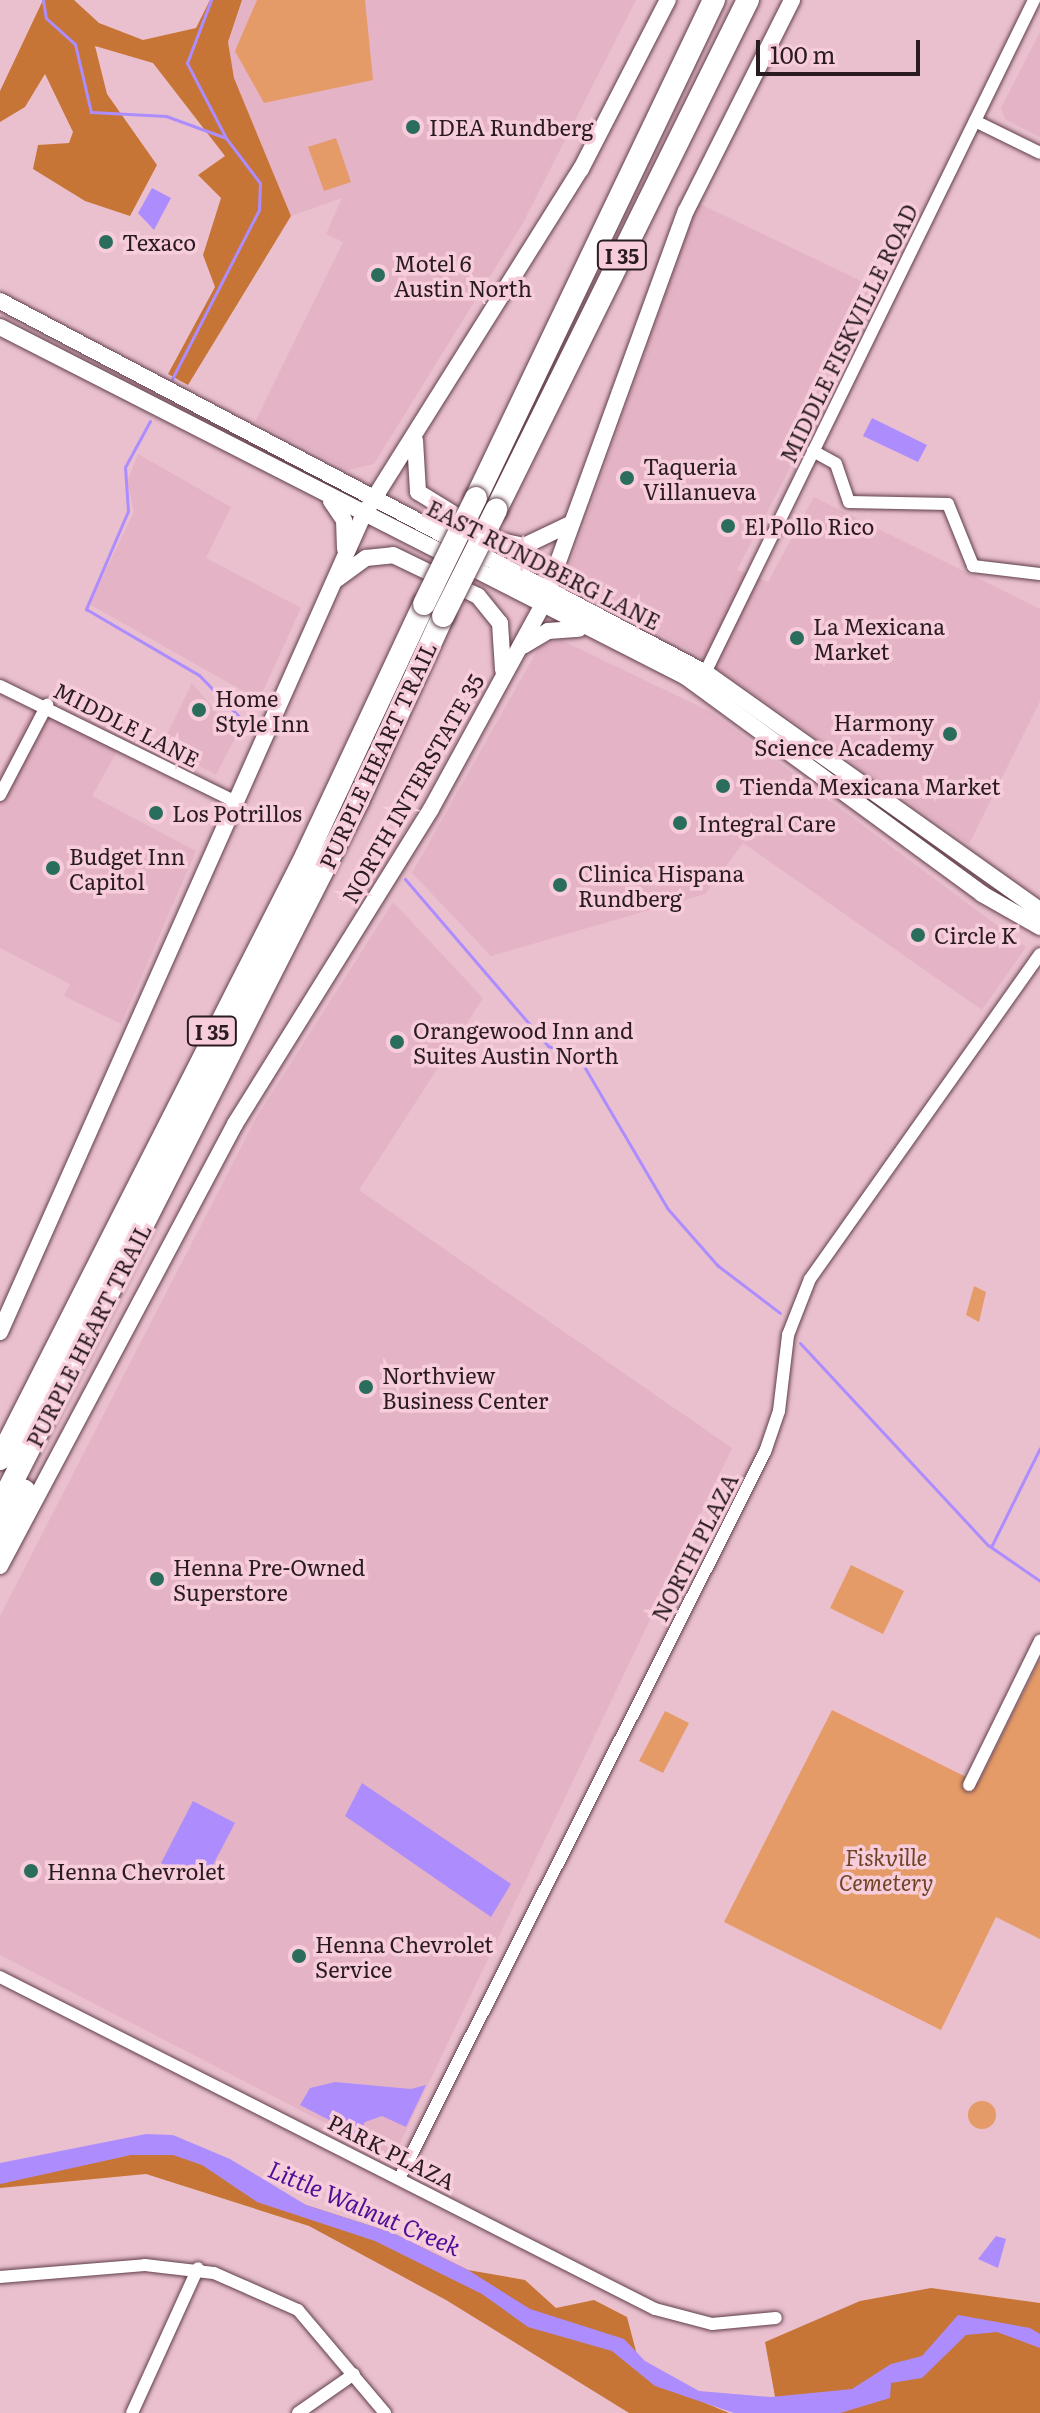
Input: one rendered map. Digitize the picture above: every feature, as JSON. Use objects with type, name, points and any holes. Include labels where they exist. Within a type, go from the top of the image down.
[{"type":"highway","name":"PURPLE HEART TRAIL","points":[[0,1506],[111,1289],[434,610],[476,498],[714,0]]},
{"type":"highway","name":"PURPLE HEART TRAIL","points":[[0,1459],[434,610],[496,510],[748,0]]},
{"type":"highway","points":[[0,1540],[90,1353],[111,1289]]},
{"type":"main road","points":[[0,1332],[106,1106],[234,801],[363,516],[581,169],[668,0]]},
{"type":"main road","name":"NORTH INTERSTATE 35","points":[[0,1566],[235,1124],[431,809],[546,599],[686,211],[792,0]]},
{"type":"main road","name":"EAST RUNDBERG LANE","points":[[0,301],[373,500],[546,599],[702,679],[1040,910]]},
{"type":"main road","name":"EAST RUNDBERG LANE","points":[[0,327],[363,516],[546,599],[585,629],[702,679],[982,894],[1040,927]]},
{"type":"main road","points":[[202,431],[210,413]]},
{"type":"main road","points":[[415,434],[413,482],[427,503],[511,545],[542,542],[572,523]]},
{"type":"main road","points":[[328,497],[344,520],[344,555]]},
{"type":"main road","points":[[330,588],[366,558],[413,562],[492,609],[503,636],[503,676]]},
{"type":"main road","points":[[519,650],[548,631],[585,629]]},
{"type":"street","name":"MIDDLE FISKVILLE ROAD","points":[[702,679],[1034,0]]},
{"type":"street","points":[[975,121],[1040,153]]},
{"type":"street","points":[[813,451],[836,464],[849,502],[948,504],[973,566],[1040,574]]},
{"type":"street","name":"MIDDLE LANE","points":[[0,686],[47,705],[234,801]]},
{"type":"street","points":[[0,795],[47,705]]},
{"type":"street","name":"NORTH PLAZA","points":[[400,2177],[765,1452],[779,1411],[788,1335],[810,1279],[1040,954]]},
{"type":"street","points":[[969,1785],[1040,1641]]},
{"type":"street","name":"PARK PLAZA","points":[[0,1977],[400,2177],[655,2309],[712,2324],[776,2318]]},
{"type":"street","points":[[0,2277],[145,2265],[198,2268],[298,2310],[385,2413]]},
{"type":"street","points":[[132,2413],[198,2268]]},
{"type":"street","points":[[298,2413],[354,2374]]},
{"type":"shaded area","points":[[43,0],[74,0],[99,23],[143,40],[196,28],[210,0],[242,0],[228,42],[234,78],[291,216],[188,385],[168,374],[215,287],[203,255],[221,198],[198,175],[225,156],[153,63],[95,46],[107,94],[157,165],[130,216],[85,201],[33,169],[38,145],[69,143],[73,132],[45,74],[25,107],[0,122],[0,91]]},
{"type":"shaded area","name":"IDEA Rundberg","points":[[242,0],[636,0],[523,223],[374,464],[348,470],[255,422],[343,242],[326,234],[342,198],[291,216],[234,78],[228,42]]},
{"type":"shaded area","points":[[1040,32],[1040,137],[1005,119],[1001,108]]},
{"type":"shaded area","points":[[152,188],[171,198],[154,230],[138,213]]},
{"type":"shaded area","points":[[698,203],[882,291],[737,570],[768,582],[814,497],[1040,609],[1040,701],[969,844],[693,652],[564,582]]},
{"type":"shaded area","points":[[872,418],[927,445],[918,462],[863,436]]},
{"type":"shaded area","points":[[138,454],[231,507],[206,558],[301,608],[259,700],[89,604],[134,512],[127,482]]},
{"type":"shaded area","points":[[561,640],[711,712],[1026,947],[982,1010],[743,843],[705,894],[491,956],[412,873],[539,647]]},
{"type":"shaded area","points":[[192,683],[236,736],[216,775],[162,745]]},
{"type":"shaded area","points":[[32,708],[119,748],[92,796],[196,851],[121,1024],[64,996],[70,984],[0,948],[0,772]]},
{"type":"shaded area","points":[[393,902],[483,998],[359,1190],[732,1448],[393,2158],[0,1955],[0,1616],[256,1118]]},
{"type":"shaded area","points":[[362,1783],[511,1884],[491,1917],[345,1816]]},
{"type":"shaded area","points":[[193,1801],[235,1823],[203,1884],[161,1863]]},
{"type":"shaded area","points":[[335,2082],[411,2089],[426,2085],[406,2127],[382,2116],[365,2122],[358,2135],[300,2105],[310,2088]]},
{"type":"shaded area","points":[[146,2134],[173,2135],[230,2159],[306,2205],[393,2233],[468,2270],[530,2309],[624,2339],[645,2361],[699,2391],[771,2397],[852,2389],[891,2364],[922,2356],[958,2315],[1030,2328],[1040,2334],[1040,2348],[997,2332],[966,2335],[922,2378],[891,2383],[890,2398],[840,2413],[734,2413],[655,2386],[612,2351],[528,2327],[482,2294],[375,2241],[257,2202],[202,2165],[173,2155],[131,2155],[0,2184],[0,2163]]},
{"type":"shaded area","points":[[165,2135],[306,2205],[393,2233],[468,2270],[525,2280],[556,2308],[594,2300],[627,2317],[637,2355],[660,2384],[729,2413],[629,2413],[446,2300],[309,2226],[146,2174],[0,2188],[0,2166]]},
{"type":"shaded area","points":[[996,2236],[1006,2239],[998,2268],[978,2259]]},
{"type":"shaded area","points":[[931,2288],[1040,2303],[1040,2413],[778,2413],[765,2342],[860,2301]]},
{"type":"green space","points":[[257,0],[365,0],[373,80],[264,103],[235,51]]},
{"type":"green space","points":[[336,138],[351,182],[324,191],[308,147]]},
{"type":"green space","points":[[974,1286],[986,1292],[979,1322],[966,1315]]},
{"type":"green space","points":[[851,1565],[904,1591],[883,1634],[830,1608]]},
{"type":"green space","name":"Fiskville Cemetery","points":[[1040,1659],[1040,1939],[996,1917],[941,2030],[724,1922],[832,1710],[978,1783]]},
{"type":"green space","points":[[665,1711],[689,1723],[663,1773],[639,1761]]},
{"type":"green space","points":[[982,2101],[992,2105],[996,2115],[992,2125],[982,2129],[972,2125],[968,2115],[972,2105]]},
{"type":"waterway","points":[[43,0],[46,18],[75,44],[91,112],[166,116],[226,138]]},
{"type":"waterway","points":[[172,379],[259,210],[260,183],[226,138],[187,63],[211,0]]},
{"type":"waterway","points":[[150,421],[125,467],[128,511],[86,609],[199,675],[252,730]]},
{"type":"waterway","points":[[405,879],[548,1046],[578,1056],[667,1208],[717,1265],[780,1313]]},
{"type":"waterway","points":[[800,1343],[988,1545],[1040,1581]]},
{"type":"waterway","points":[[992,1545],[1040,1448]]},
{"type":"place","name":"IDEA Rundberg","points":[[413,127]]},
{"type":"place","name":"Texaco","points":[[106,242]]},
{"type":"place","name":"Motel 6 Austin North","points":[[378,275]]},
{"type":"place","name":"Taqueria Villanueva","points":[[627,478]]},
{"type":"place","name":"El Pollo Rico","points":[[728,526]]},
{"type":"place","name":"La Mexicana Market","points":[[797,638]]},
{"type":"place","name":"Home Style Inn","points":[[199,710]]},
{"type":"place","name":"Harmony Science Academy","points":[[950,734]]},
{"type":"place","name":"Tienda Mexicana Market","points":[[723,786]]},
{"type":"place","name":"Los Potrillos","points":[[156,813]]},
{"type":"place","name":"Integral Care","points":[[680,823]]},
{"type":"place","name":"Budget Inn Capitol","points":[[53,868]]},
{"type":"place","name":"Clinica Hispana Rundberg","points":[[560,885]]},
{"type":"place","name":"Circle K","points":[[918,935]]},
{"type":"place","name":"Orangewood Inn and Suites Austin North","points":[[397,1042]]},
{"type":"place","name":"Northview Business Center","points":[[366,1387]]},
{"type":"place","name":"Henna Pre-Owned Superstore","points":[[157,1579]]},
{"type":"place","name":"Henna Chevrolet","points":[[31,1871]]},
{"type":"place","name":"Henna Chevrolet Service","points":[[299,1956]]},
{"type":"water label","name":"Little Walnut Creek","points":[[365,2207]]}]
